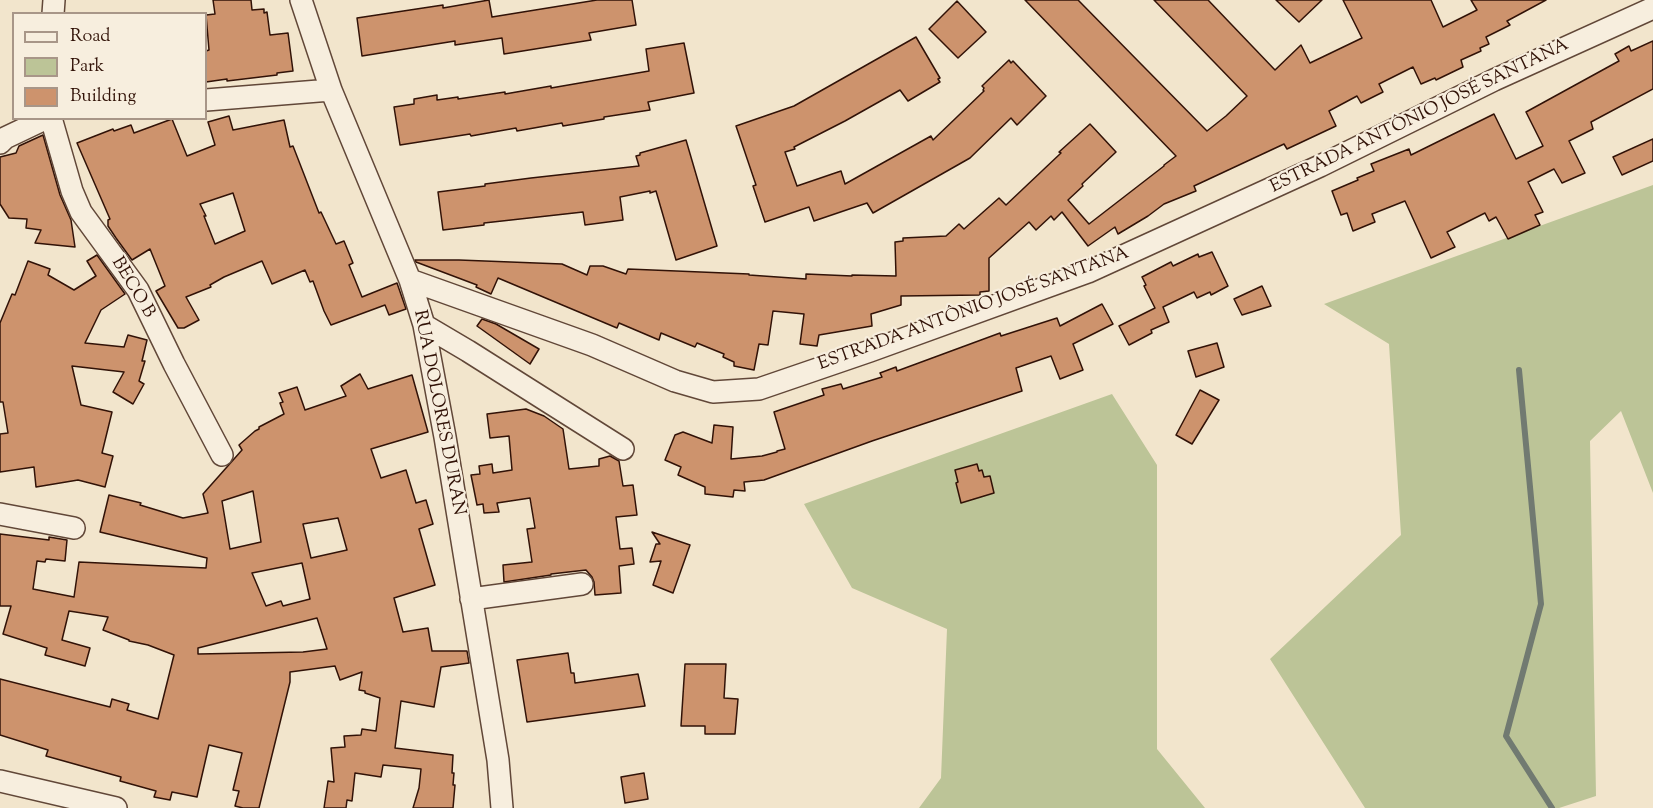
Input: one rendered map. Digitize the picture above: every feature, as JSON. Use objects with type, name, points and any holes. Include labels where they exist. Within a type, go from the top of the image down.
[{"type":"street","name":"RUA DOLORES DURAN","points":[[301,0],[331,90],[410,280],[424,325],[445,437],[498,760],[502,808]]},
{"type":"street","name":"ESTRADA ANTÔNIO JOSÉ SANTANA","points":[[410,280],[592,345],[675,381],[713,392],[759,389],[1088,272],[1320,166],[1494,80],[1653,8]]},
{"type":"street","points":[[207,100],[331,90]]},
{"type":"street","points":[[0,143],[5,138],[45,120]]},
{"type":"street","name":"BECO B","points":[[50,120],[81,212],[138,290],[222,455]]},
{"type":"street","points":[[424,325],[623,449]]},
{"type":"street","points":[[0,514],[74,528]]},
{"type":"street","points":[[471,599],[582,584]]},
{"type":"street","points":[[0,781],[116,808]]},
{"type":"green space","points":[[1653,185],[1653,493],[1621,411],[1590,441],[1596,796],[1559,808],[1365,808],[1270,659],[1401,535],[1389,344],[1324,304]]},
{"type":"green space","points":[[1112,394],[1157,465],[1157,749],[1205,808],[919,808],[941,778],[947,629],[852,588],[804,504]]},
{"type":"building","points":[[213,0],[251,0],[252,10],[264,9],[264,13],[267,12],[270,35],[288,33],[293,71],[277,73],[277,75],[207,82],[207,51],[209,50],[207,15],[215,14]]},
{"type":"building","points":[[489,0],[492,17],[597,0],[632,0],[636,25],[589,33],[591,40],[504,54],[502,38],[455,45],[455,41],[362,56],[357,18]]},
{"type":"building","points":[[1025,0],[1078,0],[1207,131],[1247,96],[1154,0],[1208,0],[1275,70],[1301,45],[1310,63],[1362,38],[1343,0],[1431,0],[1443,27],[1477,10],[1471,0],[1546,0],[1507,21],[1510,25],[1486,37],[1489,44],[1480,48],[1481,51],[1461,60],[1463,67],[1436,80],[1435,78],[1421,84],[1413,67],[1379,84],[1383,92],[1361,103],[1357,96],[1329,111],[1336,126],[1287,149],[1284,144],[1194,186],[1196,191],[1164,204],[1118,234],[1115,227],[1088,246],[1062,212],[1054,220],[1051,216],[1036,230],[1029,222],[989,258],[989,291],[980,292],[980,295],[901,296],[901,305],[871,314],[872,326],[819,335],[817,346],[800,344],[804,314],[773,311],[768,345],[759,344],[754,370],[734,366],[734,362],[723,357],[724,354],[697,343],[695,347],[661,333],[659,340],[619,323],[617,328],[498,278],[491,294],[476,287],[477,285],[415,260],[562,264],[587,275],[590,266],[603,266],[626,274],[628,269],[806,279],[806,274],[896,276],[895,242],[903,241],[903,238],[946,236],[959,224],[964,229],[999,198],[1006,205],[1090,124],[1116,152],[1068,200],[1089,224],[1176,156]]},
{"type":"building","points":[[1276,0],[1322,0],[1299,22]]},
{"type":"building","points":[[957,1],[986,32],[958,58],[929,29]]},
{"type":"building","points":[[916,37],[940,78],[938,79],[940,82],[908,101],[900,90],[794,147],[795,149],[785,152],[797,186],[841,171],[845,184],[931,136],[933,140],[984,91],[982,86],[1009,60],[1011,63],[1013,61],[1046,96],[1017,125],[1011,118],[970,158],[873,213],[867,203],[814,221],[809,207],[765,222],[753,186],[756,185],[736,126],[794,106]]},
{"type":"building","points":[[1653,41],[1653,89],[1591,122],[1593,129],[1569,141],[1585,173],[1562,183],[1554,169],[1528,182],[1543,212],[1535,215],[1540,225],[1508,239],[1496,217],[1489,221],[1485,213],[1447,232],[1455,247],[1431,258],[1405,201],[1372,214],[1375,222],[1353,231],[1347,213],[1341,215],[1332,191],[1374,171],[1371,164],[1409,149],[1411,155],[1494,114],[1516,159],[1543,146],[1526,112],[1619,61],[1615,54],[1629,46],[1631,51]]},
{"type":"building","points":[[684,43],[694,93],[648,102],[650,110],[563,126],[562,123],[517,131],[516,128],[400,145],[394,107],[414,104],[414,99],[437,95],[437,100],[505,92],[505,94],[649,71],[646,49]]},
{"type":"building","points":[[229,116],[233,130],[284,120],[290,147],[293,146],[319,213],[321,212],[336,244],[344,241],[353,263],[349,265],[362,297],[397,283],[406,309],[389,315],[385,305],[331,325],[313,281],[310,282],[305,270],[272,284],[262,261],[224,277],[210,285],[211,287],[186,297],[199,320],[184,328],[178,328],[156,291],[165,286],[150,249],[132,260],[116,238],[108,226],[110,219],[77,143],[113,129],[114,131],[131,125],[134,133],[172,120],[187,156],[215,145],[208,122]],"holes":[[[233,193],[245,231],[215,244],[200,204]]]},
{"type":"building","points":[[43,135],[60,195],[71,220],[75,247],[35,243],[41,230],[26,228],[27,219],[9,218],[0,204],[0,157],[16,153],[19,146]]},
{"type":"building","points":[[1653,139],[1653,161],[1622,175],[1613,157]]},
{"type":"building","points":[[686,140],[717,246],[676,260],[656,191],[620,197],[623,220],[585,225],[583,212],[443,230],[438,192],[531,178],[639,166],[636,156],[640,153]]},
{"type":"building","points":[[1212,252],[1228,286],[1211,295],[1210,292],[1197,298],[1194,292],[1163,307],[1169,322],[1151,330],[1152,333],[1129,345],[1119,326],[1155,308],[1142,277],[1171,262],[1173,266],[1198,254],[1199,257]]},
{"type":"building","points":[[97,255],[125,294],[101,310],[85,343],[124,347],[128,335],[147,340],[142,361],[145,361],[139,381],[144,384],[133,404],[113,392],[124,372],[72,366],[81,405],[112,412],[102,453],[113,456],[105,487],[78,480],[36,487],[34,467],[0,472],[0,434],[8,433],[3,402],[0,402],[0,323],[12,294],[15,295],[28,261],[50,269],[48,275],[74,290],[96,276],[87,261]]},
{"type":"building","points":[[1262,286],[1271,306],[1242,315],[1234,299]]},
{"type":"building","points":[[1102,304],[1113,324],[1073,344],[1083,370],[1060,379],[1051,356],[1016,368],[1022,391],[764,480],[744,482],[745,491],[734,490],[733,497],[705,494],[705,487],[678,475],[681,467],[665,460],[675,435],[683,432],[712,443],[714,425],[733,427],[731,459],[777,452],[785,449],[774,412],[824,395],[822,389],[841,384],[843,389],[882,377],[880,373],[896,367],[897,371],[1000,333],[1001,336],[1057,318],[1060,326]]},
{"type":"building","points":[[482,319],[496,324],[539,349],[530,364],[477,326]]},
{"type":"building","points":[[1217,343],[1224,367],[1196,377],[1188,351]]},
{"type":"building","points":[[360,374],[368,389],[412,375],[428,432],[371,449],[381,478],[406,470],[416,503],[426,500],[433,524],[419,529],[435,585],[394,598],[403,632],[428,628],[432,651],[467,651],[469,663],[441,667],[434,707],[401,701],[395,748],[453,755],[452,773],[454,773],[453,785],[455,785],[453,808],[413,808],[419,788],[421,769],[383,765],[381,777],[355,773],[352,801],[347,800],[346,808],[324,808],[328,781],[334,782],[331,748],[345,747],[344,736],[361,735],[362,729],[376,731],[380,698],[359,690],[362,672],[340,680],[335,666],[290,672],[290,682],[259,808],[235,806],[239,791],[233,790],[242,753],[209,745],[197,797],[172,792],[170,800],[154,797],[156,791],[120,781],[121,777],[46,756],[48,750],[0,735],[0,679],[110,707],[112,699],[129,704],[127,710],[158,719],[174,655],[103,630],[108,617],[69,611],[62,640],[90,648],[85,666],[45,655],[47,648],[3,634],[11,606],[0,606],[0,534],[67,540],[65,561],[46,559],[45,562],[37,561],[33,589],[74,597],[79,562],[206,568],[207,558],[100,532],[109,495],[141,503],[140,505],[183,518],[208,513],[203,494],[242,450],[239,445],[259,427],[284,414],[280,403],[283,402],[279,393],[297,387],[305,410],[346,396],[341,386]],"holes":[[[253,491],[261,542],[230,549],[222,501]],[[338,518],[347,550],[311,558],[303,524]],[[302,563],[310,599],[283,606],[281,601],[266,606],[252,573]],[[317,618],[327,649],[303,652],[198,654],[198,648]]]},
{"type":"building","points":[[1200,390],[1219,400],[1192,444],[1176,435]]},
{"type":"building","points":[[526,409],[544,416],[563,429],[569,469],[599,466],[599,459],[610,456],[619,461],[623,486],[633,485],[637,515],[616,517],[620,549],[632,548],[634,564],[619,566],[621,593],[595,595],[594,582],[586,570],[504,582],[503,565],[532,562],[527,529],[535,528],[530,498],[497,503],[499,512],[484,513],[483,504],[477,505],[471,475],[480,474],[479,466],[492,464],[493,473],[512,470],[509,436],[490,438],[487,414]]},
{"type":"building","points":[[977,464],[984,477],[990,476],[994,493],[961,503],[955,470]]},
{"type":"building","points":[[652,532],[690,545],[673,593],[653,585],[661,561],[650,562],[656,544],[660,544]]},
{"type":"building","points":[[568,653],[575,683],[638,674],[645,706],[527,722],[517,660]]},
{"type":"building","points":[[685,664],[726,664],[724,698],[738,699],[735,734],[705,734],[705,726],[681,726]]},
{"type":"building","points":[[644,773],[648,799],[625,803],[621,777]]},
{"type":"waterway","points":[[1519,370],[1541,604],[1506,736],[1552,808]]}]
